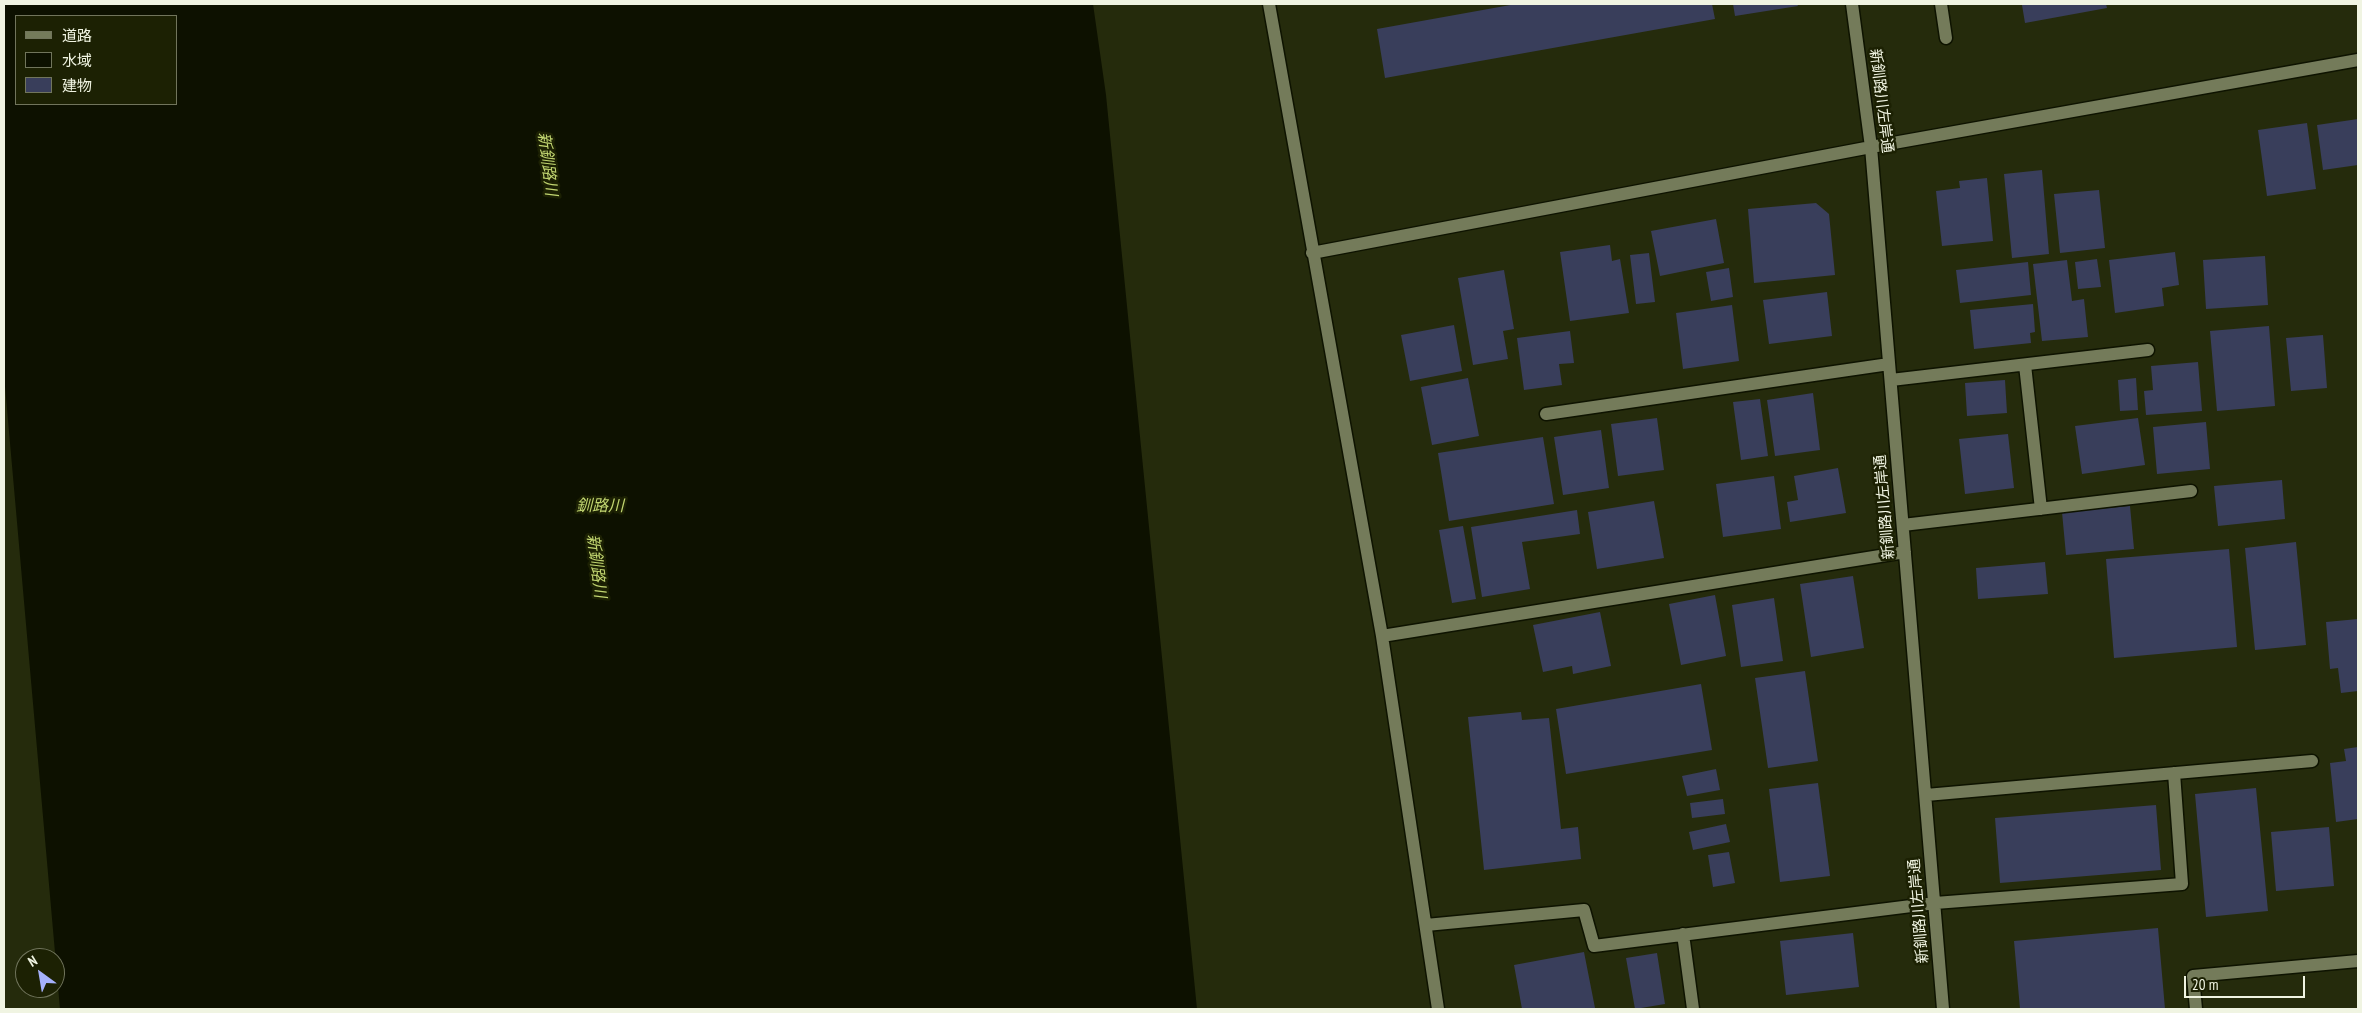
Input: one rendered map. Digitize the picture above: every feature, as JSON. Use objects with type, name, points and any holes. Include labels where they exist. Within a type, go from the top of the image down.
[{"type":"street","points":[[1269,4],[1382,636],[1438,1009]]},
{"type":"street","name":"新釧路川左岸通","points":[[1852,4],[1871,147],[1943,1009]]},
{"type":"street","points":[[1941,4],[1946,38]]},
{"type":"street","points":[[1312,252],[1871,147],[2358,60]]},
{"type":"street","points":[[1891,380],[2148,350]]},
{"type":"street","points":[[1546,414],[1889,364]]},
{"type":"street","points":[[2025,364],[2041,509]]},
{"type":"street","points":[[1903,525],[2191,491]]},
{"type":"street","points":[[1382,636],[1905,552]]},
{"type":"street","points":[[1926,795],[2312,761]]},
{"type":"street","points":[[1426,925],[1584,910],[1594,946],[1935,903],[2182,884],[2174,773]]},
{"type":"street","points":[[1683,934],[1693,1009]]},
{"type":"street","points":[[2196,1009],[2193,976],[2358,961]]},
{"type":"water","name":"釧路川","points":[[4,4],[1093,4],[1106,95],[1197,1009],[60,1009],[59,998],[65,998],[65,948],[55,948],[4,375]]},
{"type":"building","points":[[1516,4],[1712,4],[1715,19],[1385,78],[1377,29]]},
{"type":"building","points":[[1733,4],[1797,4],[1798,6],[1735,16]]},
{"type":"building","points":[[2106,4],[2107,8],[2025,23],[2022,5]]},
{"type":"building","points":[[2358,119],[2358,165],[2323,170],[2317,125]]},
{"type":"building","points":[[2307,123],[2316,189],[2267,196],[2258,130]]},
{"type":"building","points":[[2042,170],[2049,254],[2012,258],[2004,174]]},
{"type":"building","points":[[1987,178],[1993,241],[1942,246],[1936,191],[1960,188],[1959,181]]},
{"type":"building","points":[[2099,190],[2105,248],[2060,253],[2054,194]]},
{"type":"building","points":[[1816,203],[1829,214],[1835,275],[1754,283],[1748,209]]},
{"type":"building","points":[[1716,219],[1724,263],[1660,276],[1651,231]]},
{"type":"building","points":[[1610,245],[1612,261],[1620,259],[1629,313],[1570,321],[1560,252]]},
{"type":"building","points":[[2175,252],[2179,285],[2162,288],[2164,306],[2115,313],[2109,260]]},
{"type":"building","points":[[1649,253],[1655,302],[1636,304],[1630,255]]},
{"type":"building","points":[[2265,256],[2268,305],[2206,309],[2203,260]]},
{"type":"building","points":[[2097,259],[2101,287],[2078,289],[2075,262]]},
{"type":"building","points":[[2067,260],[2072,301],[2084,299],[2088,337],[2042,341],[2033,264]]},
{"type":"building","points":[[2028,262],[2031,295],[1960,303],[1956,270]]},
{"type":"building","points":[[1729,268],[1733,297],[1711,301],[1706,272]]},
{"type":"building","points":[[1504,270],[1514,329],[1503,331],[1508,359],[1473,365],[1458,278]]},
{"type":"building","points":[[1827,292],[1832,336],[1769,344],[1763,300]]},
{"type":"building","points":[[2033,304],[2035,332],[2030,333],[2031,343],[1974,349],[1970,310]]},
{"type":"building","points":[[1732,305],[1739,361],[1683,369],[1676,313]]},
{"type":"building","points":[[1454,325],[1462,371],[1410,381],[1401,335]]},
{"type":"building","points":[[2269,326],[2275,406],[2217,411],[2210,331]]},
{"type":"building","points":[[1570,331],[1574,363],[1559,364],[1562,385],[1524,390],[1517,338]]},
{"type":"building","points":[[2323,335],[2327,388],[2291,391],[2286,338]]},
{"type":"building","points":[[2198,362],[2202,411],[2146,415],[2144,391],[2153,390],[2151,366]]},
{"type":"building","points":[[1468,378],[1479,436],[1432,445],[1421,387]]},
{"type":"building","points":[[2136,378],[2138,410],[2120,411],[2118,380]]},
{"type":"building","points":[[2005,380],[2007,413],[1967,416],[1965,383]]},
{"type":"building","points":[[1813,393],[1820,450],[1775,456],[1767,400]]},
{"type":"building","points":[[1760,399],[1768,456],[1741,460],[1733,402]]},
{"type":"building","points":[[1657,418],[1664,470],[1618,476],[1611,424]]},
{"type":"building","points":[[2138,418],[2145,465],[2082,474],[2075,426]]},
{"type":"building","points":[[2206,422],[2210,469],[2157,474],[2153,427]]},
{"type":"building","points":[[1601,430],[1609,488],[1563,495],[1554,437]]},
{"type":"building","points":[[2008,434],[2014,488],[1965,494],[1959,439]]},
{"type":"building","points":[[1543,437],[1554,504],[1449,521],[1438,453]]},
{"type":"building","points":[[1838,468],[1846,513],[1790,522],[1787,502],[1798,500],[1794,476]]},
{"type":"building","points":[[1774,476],[1781,529],[1723,537],[1716,484]]},
{"type":"building","points":[[2282,480],[2285,519],[2218,526],[2214,486]]},
{"type":"building","points":[[1654,501],[1664,558],[1597,569],[1588,512]]},
{"type":"building","points":[[2130,506],[2134,549],[2066,555],[2062,512]]},
{"type":"building","points":[[1577,510],[1580,534],[1522,542],[1530,589],[1482,597],[1471,527]]},
{"type":"building","points":[[1463,526],[1476,599],[1452,603],[1439,530]]},
{"type":"building","points":[[2296,542],[2306,645],[2255,650],[2245,548]]},
{"type":"building","points":[[2229,549],[2237,647],[2114,658],[2106,559]]},
{"type":"building","points":[[2045,562],[2048,594],[1978,599],[1976,568]]},
{"type":"building","points":[[1853,576],[1864,648],[1811,657],[1800,584]]},
{"type":"building","points":[[1715,595],[1726,656],[1681,665],[1669,604]]},
{"type":"building","points":[[1774,598],[1783,661],[1741,667],[1732,605]]},
{"type":"building","points":[[1600,612],[1611,666],[1573,674],[1572,666],[1543,672],[1533,625]]},
{"type":"building","points":[[2358,619],[2358,691],[2341,693],[2338,668],[2330,669],[2326,622]]},
{"type":"building","points":[[1805,671],[1818,761],[1768,768],[1755,678]]},
{"type":"building","points":[[1701,684],[1712,750],[1566,774],[1556,709]]},
{"type":"building","points":[[1521,712],[1522,720],[1549,718],[1561,829],[1578,827],[1581,859],[1484,870],[1468,717]]},
{"type":"building","points":[[2358,747],[2358,819],[2336,822],[2330,763],[2346,761],[2344,749]]},
{"type":"building","points":[[1716,769],[1720,790],[1687,796],[1682,776]]},
{"type":"building","points":[[1818,783],[1830,876],[1780,882],[1769,789]]},
{"type":"building","points":[[2256,788],[2268,911],[2206,917],[2195,794]]},
{"type":"building","points":[[1723,799],[1725,814],[1692,818],[1690,803]]},
{"type":"building","points":[[2156,805],[2161,870],[2000,883],[1995,818]]},
{"type":"building","points":[[1726,824],[1730,842],[1693,850],[1689,832]]},
{"type":"building","points":[[2329,827],[2334,886],[2276,891],[2271,832]]},
{"type":"building","points":[[1729,852],[1735,883],[1713,887],[1708,855]]},
{"type":"building","points":[[2158,928],[2165,1009],[2020,1009],[2014,941]]},
{"type":"building","points":[[1853,933],[1859,987],[1786,995],[1780,941]]},
{"type":"building","points":[[1584,952],[1595,1008],[1522,1009],[1514,965]]},
{"type":"building","points":[[1657,953],[1665,1004],[1635,1009],[1626,958]]},
{"type":"water label","name":"新釧路川","points":[[547,164]]},
{"type":"water label","name":"新釧路川","points":[[596,566]]}]
